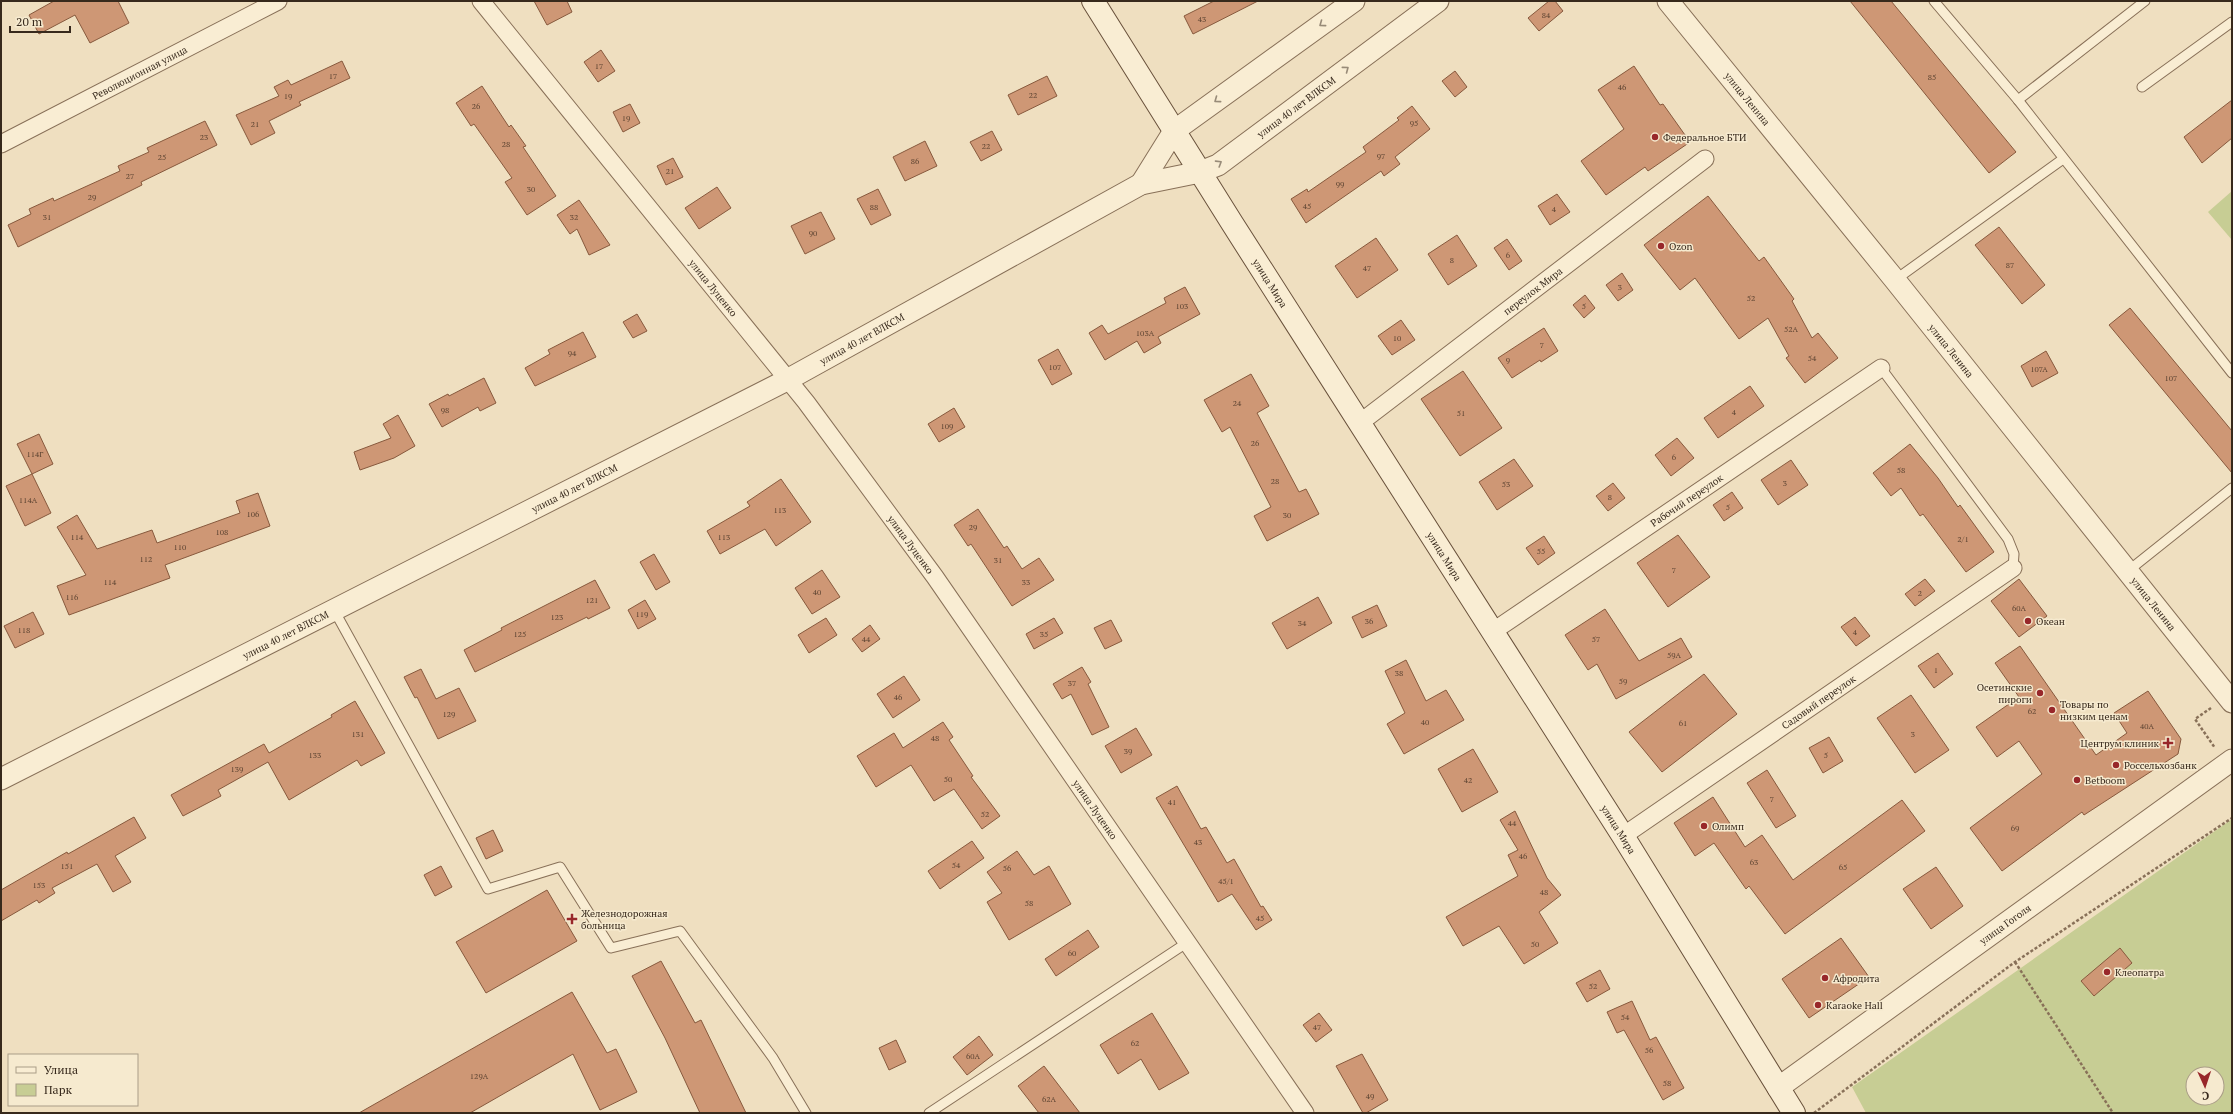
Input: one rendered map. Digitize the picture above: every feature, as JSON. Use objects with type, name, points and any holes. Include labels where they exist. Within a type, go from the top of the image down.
[{"type":"main road","name":"улица Мира","points":[[1093,1],[1200,172],[1361,422],[1492,632],[1623,836],[1794,1113]]},
{"type":"street","name":"Революционная улица","points":[[1,144],[278,1]]},
{"type":"street","name":"улица Луценко","points":[[481,1],[806,402],[935,577],[1305,1113]]},
{"type":"street","name":"улица 40 лет ВЛКСМ","points":[[1142,184],[1174,131],[1354,1]]},
{"type":"street","name":"улица 40 лет ВЛКСМ","points":[[1,779],[334,608],[787,380],[1142,184],[1200,172],[1218,165],[1438,1]]},
{"type":"street","name":"улица Ленина","points":[[1668,1],[1895,280],[2230,699]]},
{"type":"street","name":"переулок Мира","points":[[1361,422],[1705,159]]},
{"type":"street","name":"Рабочий переулок","points":[[1492,632],[1881,368]]},
{"type":"street","name":"Садовый переулок","points":[[1623,836],[2013,568]]},
{"type":"street","name":"улица Гоголя","points":[[1778,1088],[2229,762]]},
{"type":"lane","points":[[1934,1],[2018,100],[2232,373]]},
{"type":"lane","points":[[2018,100],[2145,1]]},
{"type":"lane","points":[[2142,87],[2232,22]]},
{"type":"lane","points":[[1895,280],[2064,159]]},
{"type":"lane","points":[[1881,368],[2008,539],[2014,554],[2013,568]]},
{"type":"lane","points":[[2128,571],[2232,488]]},
{"type":"lane","points":[[334,608],[488,889],[560,867],[610,948],[680,931],[773,1058],[806,1113]]},
{"type":"lane","points":[[929,1113],[1188,942]]},
{"type":"path","points":[[2229,762],[2195,719],[2230,699]]},
{"type":"path","points":[[1814,1113],[2015,962],[2232,818]]},
{"type":"path","points":[[2015,962],[2113,1113]]},
{"type":"green space","points":[[2232,191],[2232,240],[2208,212]]},
{"type":"green space","points":[[2232,819],[2232,1113],[1866,1113],[1852,1087]]},
{"type":"building","points":[[54,1],[118,1],[129,23],[90,43],[75,15],[39,34],[29,15]]},
{"type":"building","points":[[534,1],[567,1],[572,12],[547,25]]},
{"type":"building","points":[[1214,1],[1258,1],[1193,34],[1184,16]]},
{"type":"building","points":[[1549,1],[1555,1],[1563,11],[1539,31],[1528,18]]},
{"type":"building","points":[[1850,1],[1891,1],[2016,152],[1989,173]]},
{"type":"building","points":[[601,50],[615,71],[598,82],[584,62]]},
{"type":"building","points":[[342,61],[350,78],[299,102],[301,105],[269,121],[275,133],[251,145],[236,115],[279,96],[274,87],[288,80],[291,85]]},
{"type":"building","points":[[1634,66],[1660,105],[1663,104],[1690,142],[1648,171],[1645,167],[1606,195],[1581,161],[1624,129],[1598,90]]},
{"type":"building","points":[[1455,71],[1467,87],[1455,97],[1442,81]]},
{"type":"building","points":[[1047,76],[1057,96],[1018,115],[1008,95]]},
{"type":"building","points":[[482,86],[509,127],[511,125],[526,146],[523,147],[556,196],[527,215],[505,182],[512,178],[474,124],[471,126],[456,103]]},
{"type":"building","points":[[2232,100],[2232,138],[2202,163],[2184,137]]},
{"type":"building","points":[[630,104],[640,123],[623,132],[613,112]]},
{"type":"building","points":[[1412,106],[1430,129],[1395,157],[1400,164],[1384,176],[1381,171],[1306,223],[1291,199],[1307,189],[1308,192],[1366,152],[1363,147],[1399,120],[1397,118]]},
{"type":"building","points":[[205,121],[217,145],[141,182],[142,185],[18,247],[8,225],[31,214],[29,209],[53,198],[54,201],[120,171],[118,166],[149,152],[147,148]]},
{"type":"building","points":[[992,131],[1002,150],[981,161],[970,142]]},
{"type":"building","points":[[925,141],[937,166],[905,181],[893,157]]},
{"type":"building","points":[[673,158],[683,177],[666,185],[657,166]]},
{"type":"building","points":[[717,187],[731,208],[699,229],[685,208]]},
{"type":"building","points":[[878,189],[891,215],[871,225],[857,199]]},
{"type":"building","points":[[1557,194],[1570,212],[1550,225],[1538,206]]},
{"type":"building","points":[[1708,196],[1759,261],[1764,257],[1794,299],[1792,301],[1812,338],[1818,333],[1838,358],[1805,383],[1786,358],[1789,356],[1768,318],[1739,339],[1695,278],[1680,290],[1644,245]]},
{"type":"building","points":[[579,200],[610,245],[589,255],[577,229],[570,234],[557,215]]},
{"type":"building","points":[[821,212],[835,239],[805,254],[791,226]]},
{"type":"building","points":[[1999,227],[2045,285],[2022,304],[1975,245]]},
{"type":"building","points":[[1457,235],[1477,266],[1448,285],[1428,254]]},
{"type":"building","points":[[1376,238],[1398,270],[1357,298],[1335,266]]},
{"type":"building","points":[[1507,239],[1522,261],[1509,270],[1494,248]]},
{"type":"building","points":[[1622,273],[1633,290],[1618,301],[1606,285]]},
{"type":"building","points":[[1185,287],[1200,314],[1158,337],[1161,343],[1144,353],[1137,341],[1105,360],[1089,333],[1102,325],[1108,334],[1166,303],[1164,298]]},
{"type":"building","points":[[1585,295],[1595,308],[1584,318],[1573,305]]},
{"type":"building","points":[[2130,308],[2232,431],[2232,473],[2109,325]]},
{"type":"building","points":[[637,314],[647,331],[633,338],[623,322]]},
{"type":"building","points":[[1401,320],[1415,340],[1392,355],[1378,336]]},
{"type":"building","points":[[1544,328],[1558,351],[1541,362],[1540,360],[1512,378],[1498,358]]},
{"type":"building","points":[[583,332],[596,357],[535,386],[525,368],[550,354],[548,350]]},
{"type":"building","points":[[1058,349],[1072,374],[1052,385],[1038,360]]},
{"type":"building","points":[[2046,351],[2058,373],[2032,387],[2021,366]]},
{"type":"building","points":[[1463,371],[1502,428],[1460,456],[1421,399]]},
{"type":"building","points":[[1251,374],[1269,406],[1257,413],[1299,492],[1306,489],[1319,514],[1267,541],[1254,516],[1271,507],[1230,427],[1222,432],[1204,400]]},
{"type":"building","points":[[484,378],[496,403],[480,411],[478,407],[442,427],[429,404],[448,394],[449,396]]},
{"type":"building","points":[[1750,386],[1764,406],[1718,438],[1704,418]]},
{"type":"building","points":[[954,408],[965,427],[939,442],[928,424]]},
{"type":"building","points":[[398,415],[415,446],[394,458],[360,470],[354,452],[391,438],[383,424]]},
{"type":"building","points":[[39,434],[53,464],[32,474],[17,444]]},
{"type":"building","points":[[1677,438],[1694,458],[1671,476],[1655,455]]},
{"type":"building","points":[[1910,444],[1938,478],[1958,507],[1960,505],[1994,552],[1966,572],[1923,514],[1920,516],[1901,488],[1891,496],[1873,473]]},
{"type":"building","points":[[1514,459],[1533,486],[1497,510],[1479,482]]},
{"type":"building","points":[[1791,460],[1808,485],[1778,505],[1761,480]]},
{"type":"building","points":[[32,474],[51,513],[25,526],[6,486]]},
{"type":"building","points":[[781,479],[811,522],[776,546],[765,529],[720,554],[707,531],[750,506],[747,502]]},
{"type":"building","points":[[1613,483],[1625,498],[1608,511],[1596,496]]},
{"type":"building","points":[[1732,492],[1743,508],[1724,521],[1713,505]]},
{"type":"building","points":[[258,493],[270,526],[165,565],[170,578],[69,615],[57,586],[86,575],[57,527],[77,515],[97,549],[152,530],[157,543],[240,513],[236,501]]},
{"type":"building","points":[[978,509],[1004,548],[1007,546],[1022,569],[1039,558],[1054,580],[1012,606],[971,544],[968,546],[954,525]]},
{"type":"building","points":[[1678,535],[1710,577],[1668,607],[1637,563]]},
{"type":"building","points":[[1544,536],[1555,553],[1538,565],[1526,548]]},
{"type":"building","points":[[654,554],[670,582],[656,590],[640,562]]},
{"type":"building","points":[[822,570],[840,597],[812,614],[795,588]]},
{"type":"building","points":[[1925,579],[1935,591],[1915,606],[1905,594]]},
{"type":"building","points":[[2019,579],[2047,616],[2019,637],[1991,601]]},
{"type":"building","points":[[595,580],[610,608],[588,619],[587,617],[475,672],[464,650],[502,630],[501,628]]},
{"type":"building","points":[[1318,597],[1332,623],[1287,649],[1272,623]]},
{"type":"building","points":[[645,600],[656,619],[638,629],[628,610]]},
{"type":"building","points":[[1377,605],[1387,626],[1362,638],[1352,617]]},
{"type":"building","points":[[1605,609],[1639,661],[1681,638],[1692,657],[1616,699],[1597,664],[1588,670],[1565,635]]},
{"type":"building","points":[[33,612],[44,634],[15,648],[4,626]]},
{"type":"building","points":[[1855,617],[1870,636],[1856,646],[1841,627]]},
{"type":"building","points":[[826,618],[837,635],[809,653],[798,635]]},
{"type":"building","points":[[1054,618],[1063,633],[1034,649],[1026,634]]},
{"type":"building","points":[[1111,620],[1122,641],[1105,649],[1094,628]]},
{"type":"building","points":[[870,625],[880,639],[862,652],[852,639]]},
{"type":"building","points":[[2020,646],[2096,755],[2127,733],[2114,713],[2148,691],[2181,739],[2178,754],[2084,815],[2082,812],[2002,871],[1970,828],[2042,774],[2019,741],[1997,757],[1976,727],[2019,697],[1995,663]]},
{"type":"building","points":[[1938,653],[1953,674],[1934,688],[1918,666]]},
{"type":"building","points":[[1406,660],[1426,701],[1446,690],[1464,720],[1404,754],[1387,724],[1405,713],[1385,671]]},
{"type":"building","points":[[1082,667],[1091,682],[1088,684],[1109,727],[1092,735],[1071,694],[1062,699],[1053,684]]},
{"type":"building","points":[[421,669],[436,699],[459,688],[476,721],[438,739],[417,697],[415,698],[404,677]]},
{"type":"building","points":[[1704,674],[1737,714],[1662,772],[1629,732]]},
{"type":"building","points":[[904,676],[920,700],[893,718],[877,694]]},
{"type":"building","points":[[1911,695],[1949,750],[1915,773],[1877,718]]},
{"type":"building","points":[[355,701],[385,753],[361,766],[357,760],[289,800],[268,762],[218,790],[221,796],[183,816],[171,795],[264,744],[269,753],[332,717],[331,715]]},
{"type":"building","points":[[943,722],[953,737],[949,740],[973,776],[971,777],[1000,816],[982,829],[954,789],[934,801],[911,765],[876,787],[857,756],[894,733],[903,748]]},
{"type":"building","points":[[1136,728],[1152,755],[1121,773],[1105,746]]},
{"type":"building","points":[[1829,737],[1843,761],[1823,773],[1809,748]]},
{"type":"building","points":[[1473,749],[1498,792],[1462,812],[1438,769]]},
{"type":"building","points":[[1767,770],[1796,816],[1776,828],[1747,783]]},
{"type":"building","points":[[1177,786],[1201,829],[1206,827],[1227,863],[1234,859],[1261,907],[1263,906],[1272,920],[1256,930],[1232,894],[1218,902],[1156,798]]},
{"type":"building","points":[[1713,797],[1745,847],[1762,835],[1793,880],[1902,800],[1925,831],[1785,934],[1749,886],[1746,889],[1714,843],[1695,856],[1674,823]]},
{"type":"building","points":[[1515,811],[1547,878],[1561,895],[1539,912],[1558,943],[1524,964],[1499,926],[1463,946],[1446,917],[1518,876],[1508,855],[1518,850],[1500,820]]},
{"type":"building","points":[[134,817],[146,838],[115,856],[131,882],[113,892],[97,864],[52,888],[55,893],[39,903],[37,900],[1,921],[1,890],[67,852],[68,854]]},
{"type":"building","points":[[493,830],[503,851],[486,859],[476,838]]},
{"type":"building","points":[[972,841],[984,858],[940,889],[928,871]]},
{"type":"building","points":[[1017,851],[1034,875],[1049,866],[1071,904],[1009,940],[987,902],[1002,893],[987,872]]},
{"type":"building","points":[[441,866],[452,887],[435,896],[424,875]]},
{"type":"building","points":[[1936,867],[1963,906],[1931,929],[1903,889]]},
{"type":"building","points":[[547,890],[577,941],[486,993],[456,942]]},
{"type":"building","points":[[1088,930],[1099,947],[1056,976],[1045,959]]},
{"type":"building","name":"Афродита","points":[[1841,938],[1869,977],[1809,1018],[1782,979]]},
{"type":"building","name":"Клеопатра","points":[[2120,948],[2132,963],[2094,996],[2081,981]]},
{"type":"building","points":[[661,961],[695,1023],[701,1020],[746,1113],[700,1113],[665,1038],[632,976]]},
{"type":"building","points":[[1600,970],[1610,989],[1587,1002],[1576,983]]},
{"type":"building","points":[[572,992],[607,1053],[616,1049],[637,1092],[600,1110],[573,1054],[470,1113],[359,1113]]},
{"type":"building","points":[[1632,1001],[1650,1040],[1656,1037],[1684,1088],[1663,1100],[1624,1030],[1617,1033],[1607,1012]]},
{"type":"building","points":[[1152,1013],[1189,1073],[1159,1090],[1141,1059],[1118,1074],[1100,1045]]},
{"type":"building","points":[[1319,1013],[1332,1030],[1316,1042],[1303,1025]]},
{"type":"building","points":[[979,1036],[993,1055],[967,1075],[953,1057]]},
{"type":"building","points":[[896,1040],[906,1062],[889,1070],[879,1048]]},
{"type":"building","points":[[1362,1054],[1388,1100],[1366,1113],[1363,1113],[1336,1066]]},
{"type":"building","points":[[1044,1066],[1080,1113],[1039,1113],[1018,1086]]},
{"type":"place","name":"Федеральное БТИ","points":[[1655,137]]},
{"type":"place","name":"Ozon","points":[[1661,246]]},
{"type":"place","name":"Океан","points":[[2028,621]]},
{"type":"place","name":"Осетинские пироги","points":[[2040,693]]},
{"type":"place","name":"Товары по низким ценам","points":[[2052,710]]},
{"type":"place","name":"Центрум клиник","points":[[2168,743]]},
{"type":"place","name":"Россельхозбанк","points":[[2116,765]]},
{"type":"place","name":"Betboom","points":[[2077,780]]},
{"type":"place","name":"Олимп","points":[[1704,826]]},
{"type":"place","name":"Железнодорожная больница","points":[[572,919]]},
{"type":"place","name":"Клеопатра","points":[[2107,972]]},
{"type":"place","name":"Афродита","points":[[1825,978]]},
{"type":"place","name":"Karaoke Hall","points":[[1818,1005]]}]
